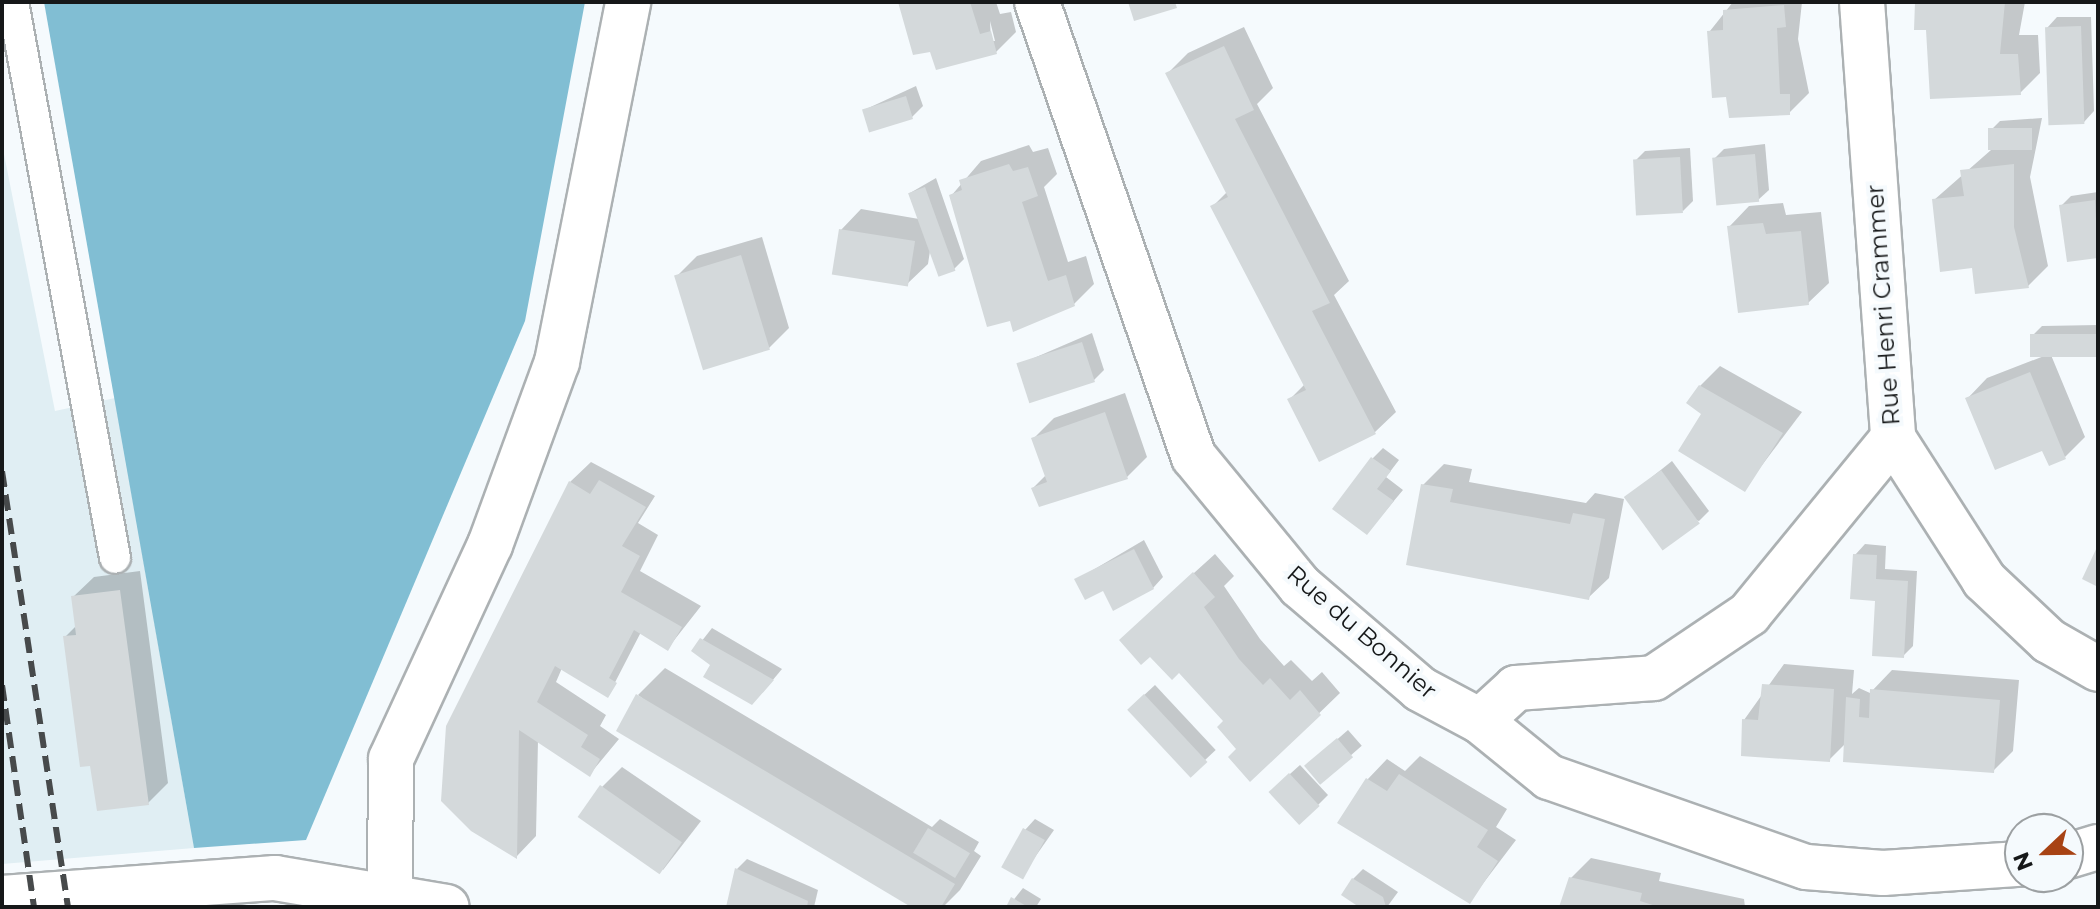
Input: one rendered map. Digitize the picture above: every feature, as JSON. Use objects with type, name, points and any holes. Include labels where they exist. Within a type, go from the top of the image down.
[{"type":"street","points":[[390,900],[391,759],[490,545],[557,362],[628,2]]},
{"type":"street","name":"Rue du Bonnier","points":[[1037,2],[1194,457],[1300,586],[1420,689],[1480,721],[1549,777],[1806,867],[1883,873],[2004,865]]},
{"type":"street","name":"Rue Henri Crammer","points":[[1862,2],[1893,438],[1984,580],[2049,641],[2098,669]]},
{"type":"street","points":[[1480,721],[1516,688],[1654,678],[1749,614],[1893,438]]},
{"type":"street","points":[[2,898],[275,878],[390,900],[447,907]]},
{"type":"lane","points":[[13,2],[115,558]]},
{"type":"shaded area","points":[[44,2],[585,2],[525,321],[306,840],[194,848]]},
{"type":"shaded area","points":[[2,144],[55,411],[115,398],[194,848],[2,864]]},
{"type":"building","points":[[898,2],[970,2],[980,34],[991,31],[997,54],[936,70],[930,52],[913,55]]},
{"type":"building","points":[[1128,2],[1175,2],[1177,8],[1134,21]]},
{"type":"building","points":[[1915,2],[2005,2],[2000,54],[2018,54],[2021,95],[1930,99],[1926,30],[1914,30]]},
{"type":"building","points":[[1784,5],[1786,27],[1777,28],[1780,94],[1790,94],[1790,115],[1729,118],[1726,97],[1712,98],[1707,31],[1723,30],[1723,10]]},
{"type":"building","points":[[2081,26],[2084,124],[2048,125],[2045,27]]},
{"type":"building","points":[[1224,46],[1254,110],[1235,119],[1330,303],[1312,311],[1376,434],[1319,462],[1287,399],[1306,390],[1210,206],[1228,197],[1165,73]]},
{"type":"building","points":[[906,96],[913,119],[869,132],[862,109]]},
{"type":"building","points":[[1988,128],[2032,128],[2032,150],[1988,150]]},
{"type":"building","points":[[1755,154],[1759,202],[1716,206],[1712,158]]},
{"type":"building","points":[[1680,157],[1683,213],[1636,215],[1633,159]]},
{"type":"building","points":[[1009,164],[1013,171],[1028,167],[1038,196],[1022,202],[1048,281],[1066,275],[1075,306],[1013,332],[1010,321],[987,327],[949,195],[962,190],[959,180]]},
{"type":"building","points":[[2014,164],[2014,227],[2029,288],[1975,294],[1972,268],[1940,272],[1932,199],[1964,196],[1960,170]]},
{"type":"building","points":[[925,187],[955,271],[939,277],[908,193]]},
{"type":"building","points":[[2095,200],[2098,258],[2067,262],[2059,205]]},
{"type":"building","points":[[1763,223],[1766,234],[1801,231],[1809,305],[1738,313],[1727,226]]},
{"type":"building","points":[[839,229],[915,241],[908,286],[832,274]]},
{"type":"building","points":[[741,255],[770,350],[703,370],[674,275]]},
{"type":"building","points":[[2030,334],[2096,334],[2096,357],[2030,357]]},
{"type":"building","points":[[1082,342],[1095,382],[1029,403],[1016,363]]},
{"type":"building","points":[[2030,372],[2066,459],[2049,466],[2042,451],[1995,470],[1965,398]]},
{"type":"building","points":[[1699,385],[1783,433],[1745,492],[1678,451],[1701,414],[1686,403]]},
{"type":"building","points":[[1105,412],[1128,479],[1039,507],[1031,488],[1047,482],[1031,438]]},
{"type":"building","points":[[1371,457],[1391,471],[1377,489],[1394,501],[1367,535],[1332,509]]},
{"type":"building","points":[[1661,470],[1700,523],[1663,550],[1624,497]]},
{"type":"building","points":[[599,480],[646,507],[622,546],[640,556],[621,592],[682,627],[668,651],[634,630],[609,678],[617,683],[608,698],[555,666],[537,702],[588,735],[581,747],[600,759],[590,777],[519,730],[517,859],[471,831],[441,801],[446,726],[569,481],[590,494]]},
{"type":"building","points":[[1421,484],[1453,489],[1450,502],[1570,524],[1573,513],[1605,519],[1589,600],[1406,565]]},
{"type":"building","points":[[2098,545],[2098,587],[2082,579]]},
{"type":"building","points":[[1134,549],[1154,589],[1113,611],[1103,591],[1085,600],[1074,579]]},
{"type":"building","points":[[1853,554],[1877,555],[1876,579],[1908,581],[1904,658],[1872,656],[1875,601],[1850,599]]},
{"type":"building","points":[[1193,572],[1215,597],[1204,607],[1239,659],[1263,685],[1270,678],[1290,700],[1300,690],[1321,715],[1250,782],[1228,757],[1236,749],[1217,727],[1223,721],[1179,673],[1172,680],[1150,657],[1141,665],[1119,640]]},
{"type":"building","points":[[120,590],[149,805],[97,811],[90,766],[80,767],[63,636],[76,635],[71,596]]},
{"type":"building","points":[[700,638],[774,680],[752,705],[703,677],[710,665],[691,651]]},
{"type":"building","points":[[1762,684],[1834,689],[1830,762],[1741,756],[1742,719],[1758,720]]},
{"type":"building","points":[[1870,689],[2000,700],[1994,773],[1843,762],[1846,697],[1860,699],[1859,717],[1869,718]]},
{"type":"building","points":[[636,694],[955,884],[941,907],[911,907],[616,731]]},
{"type":"building","points":[[1144,694],[1207,762],[1191,778],[1127,710]]},
{"type":"building","points":[[1337,738],[1353,757],[1320,785],[1304,766]]},
{"type":"building","points":[[1289,773],[1320,806],[1299,825],[1269,792]]},
{"type":"building","points":[[1399,774],[1488,830],[1477,847],[1498,861],[1470,904],[1337,823],[1366,778],[1387,791]]},
{"type":"building","points":[[600,785],[682,842],[660,874],[578,817]]},
{"type":"building","points":[[928,828],[970,853],[955,878],[913,853]]},
{"type":"building","points":[[1023,828],[1045,840],[1023,879],[1001,867]]},
{"type":"building","points":[[735,868],[808,901],[807,907],[726,907]]},
{"type":"building","points":[[1569,877],[1642,893],[1640,901],[1659,907],[1559,907]]},
{"type":"building","points":[[1352,878],[1383,897],[1386,907],[1359,907],[1341,895]]},
{"type":"building","points":[[1011,897],[1028,907],[1006,907]]},
{"type":"railway","points":[[2,471],[68,907]]},
{"type":"railway","points":[[2,685],[34,907]]}]
